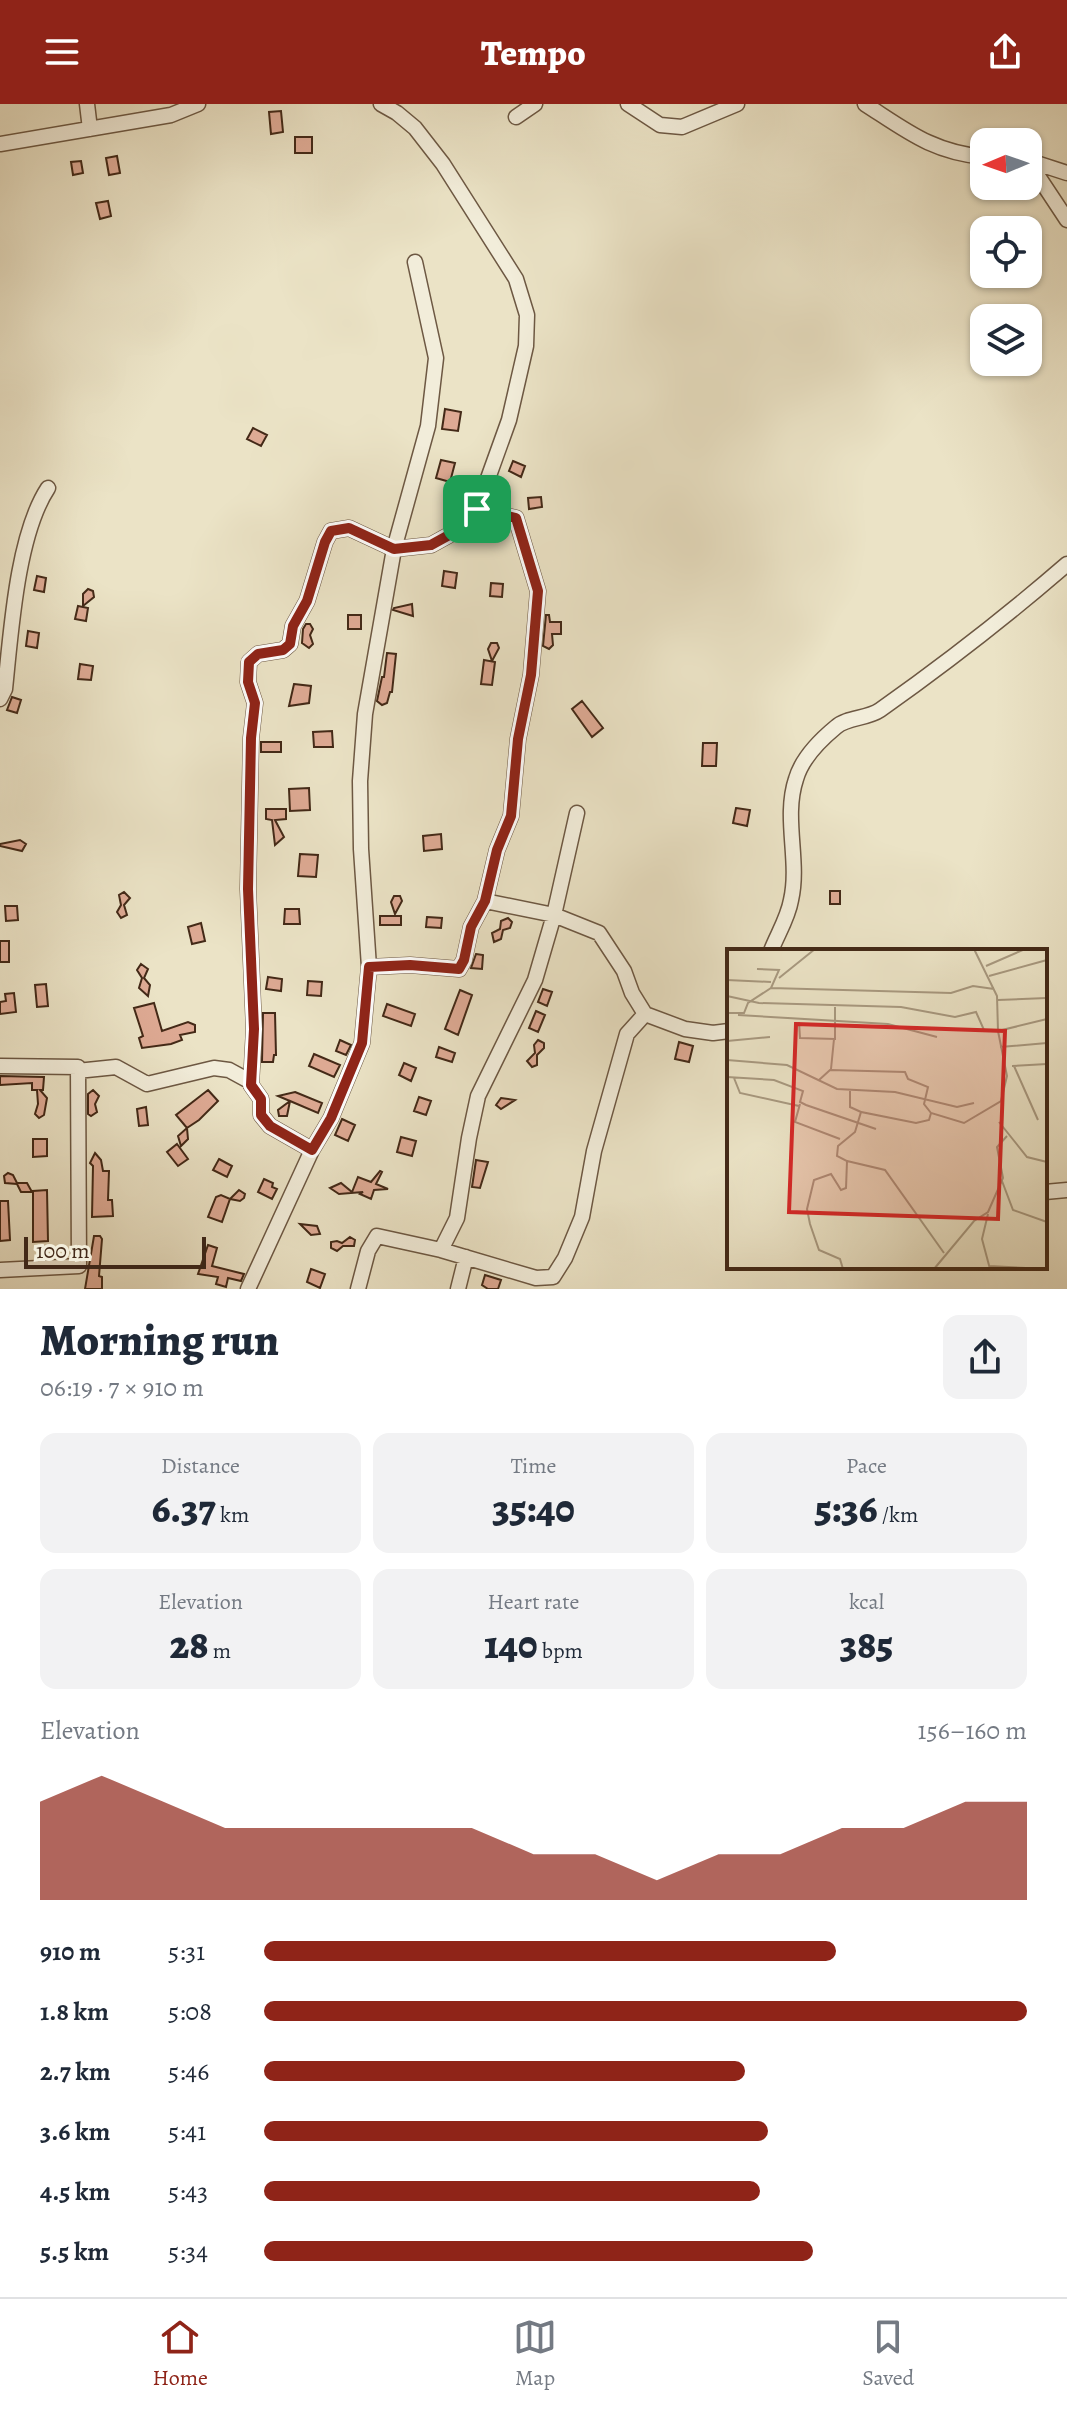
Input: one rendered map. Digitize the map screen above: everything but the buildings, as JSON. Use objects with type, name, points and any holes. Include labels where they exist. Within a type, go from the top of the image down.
[{"type":"street","points":[[87,104],[90,129]]},
{"type":"street","points":[[0,144],[171,115],[198,104]]},
{"type":"street","points":[[251,1082],[254,1029],[248,889],[251,738],[255,703],[248,682],[249,662],[258,654],[283,650],[290,644],[293,626],[307,601],[331,531],[349,528],[394,549],[431,545],[460,529],[477,509],[509,420],[526,346],[527,315],[516,279],[443,164],[415,128],[381,104]]},
{"type":"street","points":[[516,117],[535,104]]},
{"type":"street","points":[[628,104],[660,125],[682,127],[737,104]]},
{"type":"street","points":[[865,104],[924,143],[970,156]]},
{"type":"street","points":[[1042,165],[1067,173]]},
{"type":"street","points":[[1042,181],[1067,220]]},
{"type":"street","points":[[248,1289],[312,1150],[331,1118],[362,1043],[369,967],[361,849],[360,781],[365,714],[394,549],[428,426],[436,358],[415,262]]},
{"type":"street","points":[[0,699],[5,689],[15,600],[34,517],[48,488]]},
{"type":"street","points":[[369,967],[410,965],[459,969],[471,927],[485,901],[497,850],[511,816],[518,739],[531,675],[538,591],[516,518],[477,509]]},
{"type":"street","points":[[772,949],[791,900],[791,804],[796,779],[807,755],[838,724],[872,715],[957,656],[989,626],[1067,564]]},
{"type":"street","points":[[441,1250],[457,1218],[478,1096],[535,980],[554,915],[577,813]]},
{"type":"street","points":[[485,901],[554,915],[599,933],[624,971],[632,993],[645,1014],[685,1029],[713,1033],[727,1031]]},
{"type":"street","points":[[358,1289],[368,1251],[377,1236],[441,1250],[536,1278],[553,1277],[565,1258],[582,1217],[594,1151],[627,1034],[645,1014]]},
{"type":"street","points":[[0,1066],[78,1067],[79,1266],[0,1270]]},
{"type":"street","points":[[77,1071],[116,1067],[147,1084],[214,1068],[229,1070],[251,1082],[261,1099],[261,1115],[270,1126],[312,1150]]},
{"type":"street","points":[[1047,1192],[1067,1190]]},
{"type":"street","points":[[458,1289],[466,1257]]},
{"type":"route","points":[[477,509],[516,518],[538,591],[531,675],[518,739],[511,816],[497,850],[485,901],[471,927],[459,969],[410,965],[369,967],[362,1043],[331,1118],[312,1150],[270,1126],[261,1115],[261,1099],[251,1085],[254,1029],[248,889],[251,738],[255,703],[248,682],[249,662],[258,654],[283,650],[290,644],[293,626],[307,601],[331,531],[349,528],[394,549],[431,545],[460,529],[477,509]]}]
